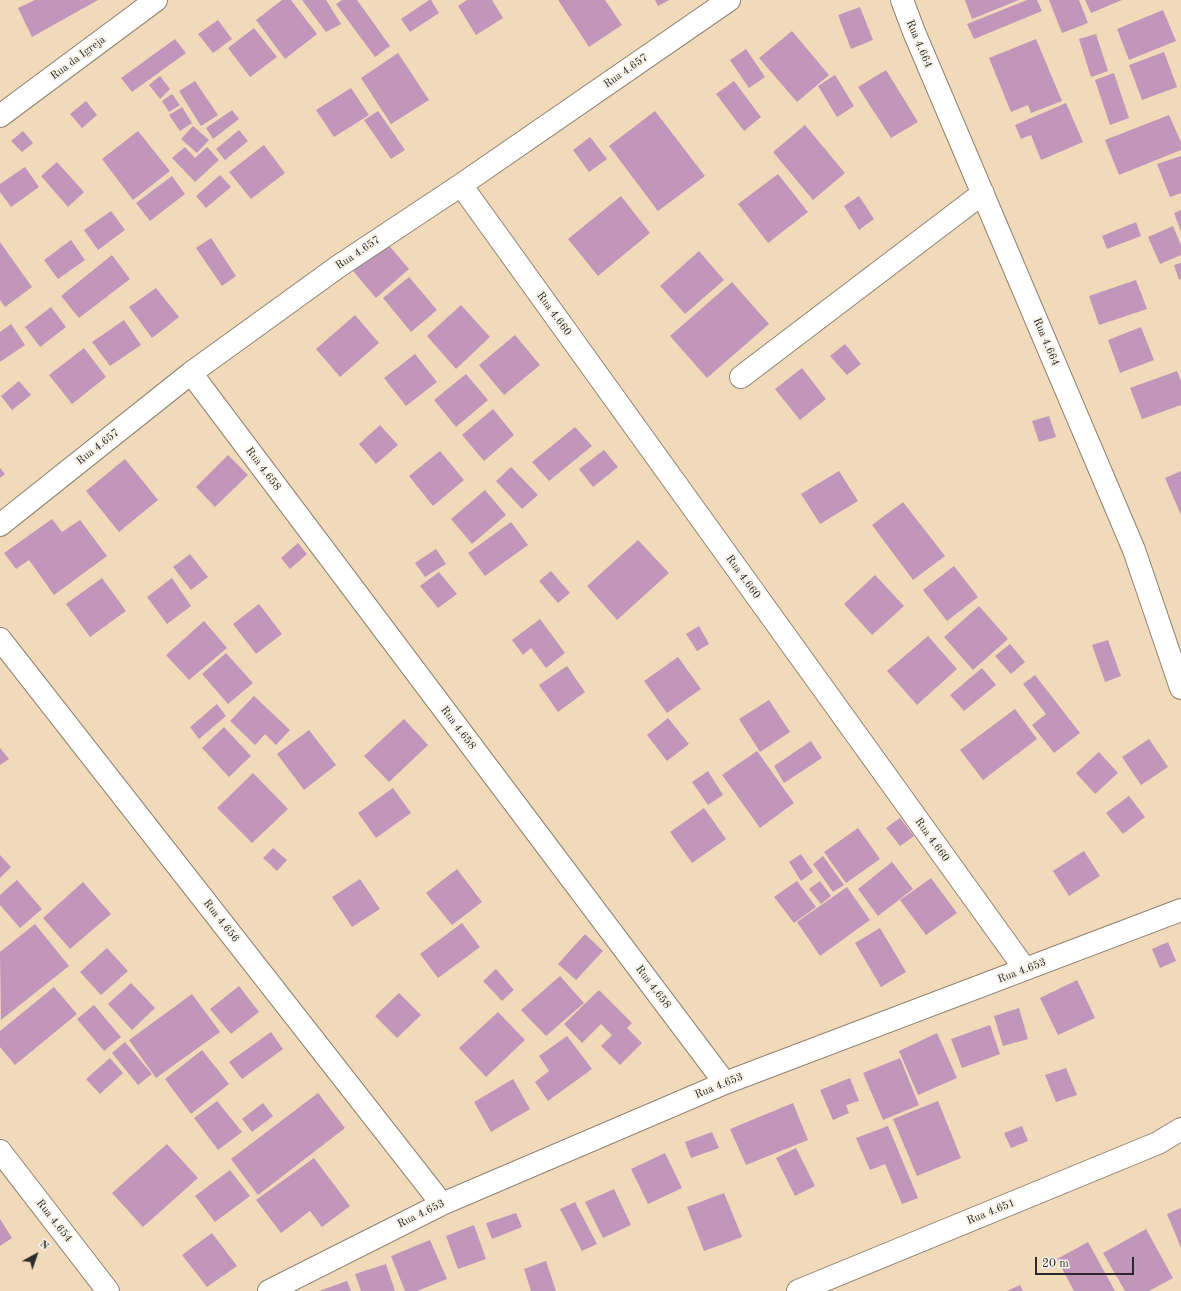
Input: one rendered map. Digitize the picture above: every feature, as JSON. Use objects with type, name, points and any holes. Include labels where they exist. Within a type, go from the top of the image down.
[{"type":"street","name":"Rua da Igreja","points":[[0,116],[156,0]]},
{"type":"street","name":"Rua 4.657","points":[[0,525],[191,373],[339,266],[461,185],[729,0]]},
{"type":"street","name":"Rua 4.664","points":[[902,0],[1134,550],[1181,688]]},
{"type":"street","name":"Rua 4.660","points":[[461,185],[1025,969]]},
{"type":"street","points":[[741,377],[983,193]]},
{"type":"street","name":"Rua 4.658","points":[[191,373],[725,1083]]},
{"type":"street","name":"Rua 4.656","points":[[0,639],[442,1204]]},
{"type":"street","name":"Rua 4.653","points":[[269,1291],[442,1204],[725,1083],[1181,910]]},
{"type":"street","name":"Rua 4.651","points":[[811,1289],[1158,1143],[1181,1129]]},
{"type":"street","name":"Rua 4.654","points":[[0,1151],[108,1291]]},
{"type":"building","points":[[35,0],[98,0],[32,37],[18,8]]},
{"type":"building","points":[[282,0],[291,0],[317,34],[285,59],[256,20]]},
{"type":"building","points":[[302,0],[326,0],[341,24],[326,32]]},
{"type":"building","points":[[342,0],[357,0],[390,46],[375,57],[336,4]]},
{"type":"building","points":[[431,0],[439,13],[410,32],[401,19]]},
{"type":"building","points":[[467,0],[492,0],[503,18],[476,35],[458,6]]},
{"type":"building","points":[[558,0],[605,0],[622,25],[589,47]]},
{"type":"building","points":[[655,0],[669,0],[658,6]]},
{"type":"building","points":[[965,0],[1019,0],[972,19]]},
{"type":"building","points":[[1027,0],[1037,0],[1042,11],[974,39],[967,24]]},
{"type":"building","points":[[1049,0],[1079,0],[1088,23],[1062,33]]},
{"type":"building","points":[[1085,0],[1122,0],[1091,13]]},
{"type":"building","points":[[860,7],[873,40],[851,49],[838,15]]},
{"type":"building","points":[[1163,10],[1176,41],[1129,60],[1117,29]]},
{"type":"building","points":[[218,20],[232,39],[213,53],[198,34]]},
{"type":"building","points":[[254,28],[277,57],[250,77],[228,48]]},
{"type":"building","points":[[792,31],[829,75],[797,102],[759,58]]},
{"type":"building","points":[[1096,34],[1108,71],[1091,77],[1079,39]]},
{"type":"building","points":[[175,39],[186,53],[132,92],[121,78]]},
{"type":"building","points":[[1036,39],[1062,101],[1031,113],[1028,105],[1011,112],[989,58]]},
{"type":"building","points":[[746,49],[765,77],[749,88],[730,60]]},
{"type":"building","points":[[1164,52],[1177,87],[1142,100],[1129,65]]},
{"type":"building","points":[[398,53],[429,100],[391,124],[361,78]]},
{"type":"building","points":[[886,70],[918,122],[891,138],[858,87]]},
{"type":"building","points":[[1114,73],[1129,118],[1110,125],[1095,80]]},
{"type":"building","points":[[835,75],[854,106],[837,117],[818,86]]},
{"type":"building","points":[[160,76],[170,89],[160,99],[149,85]]},
{"type":"building","points":[[195,81],[218,115],[201,126],[179,91]]},
{"type":"building","points":[[734,81],[761,117],[744,131],[716,94]]},
{"type":"building","points":[[351,88],[369,115],[334,137],[316,110]]},
{"type":"building","points":[[172,94],[180,105],[169,112],[162,101]]},
{"type":"building","points":[[86,101],[97,115],[82,128],[70,114]]},
{"type":"building","points":[[1066,103],[1083,142],[1041,160],[1031,135],[1021,139],[1015,125]]},
{"type":"building","points":[[182,107],[192,123],[180,131],[169,115]]},
{"type":"building","points":[[232,110],[239,119],[213,139],[206,128]]},
{"type":"building","points":[[378,111],[405,150],[391,159],[364,120]]},
{"type":"building","points":[[655,111],[705,176],[658,211],[609,146]]},
{"type":"building","points":[[1169,115],[1181,142],[1181,150],[1119,175],[1105,140]]},
{"type":"building","points":[[805,125],[845,173],[813,200],[773,152]]},
{"type":"building","points":[[193,126],[209,140],[197,153],[181,139]]},
{"type":"building","points":[[239,130],[248,141],[225,160],[216,149]]},
{"type":"building","points":[[23,131],[33,143],[22,152],[11,141]]},
{"type":"building","points":[[138,131],[170,171],[133,200],[102,159]]},
{"type":"building","points":[[590,137],[607,159],[589,172],[573,150]]},
{"type":"building","points":[[264,145],[285,173],[251,199],[229,172]]},
{"type":"building","points":[[185,147],[195,158],[207,147],[219,160],[195,182],[172,158]]},
{"type":"building","points":[[1181,156],[1181,193],[1170,197],[1157,164]]},
{"type":"building","points":[[57,162],[84,192],[68,207],[41,176]]},
{"type":"building","points":[[25,167],[39,187],[11,207],[0,192],[0,184]]},
{"type":"building","points":[[778,174],[808,212],[768,243],[738,204]]},
{"type":"building","points":[[220,175],[231,187],[206,208],[196,196]]},
{"type":"building","points":[[172,176],[185,194],[150,221],[136,203]]},
{"type":"building","points":[[621,196],[650,233],[598,276],[568,239]]},
{"type":"building","points":[[859,196],[874,219],[859,230],[844,206]]},
{"type":"building","points":[[1181,210],[1181,232],[1174,213]]},
{"type":"building","points":[[111,211],[125,230],[98,250],[84,230]]},
{"type":"building","points":[[1136,222],[1141,236],[1107,249],[1102,236]]},
{"type":"building","points":[[1173,226],[1181,245],[1181,255],[1160,264],[1148,237]]},
{"type":"building","points":[[211,238],[236,276],[222,286],[196,248]]},
{"type":"building","points":[[71,240],[85,260],[58,279],[44,260]]},
{"type":"building","points":[[0,242],[32,287],[5,307],[0,300]]},
{"type":"building","points":[[386,242],[409,269],[376,298],[353,271]]},
{"type":"building","points":[[699,251],[724,280],[685,314],[660,286]]},
{"type":"building","points":[[112,255],[130,279],[79,318],[61,296]]},
{"type":"building","points":[[1181,263],[1181,279],[1179,280],[1174,265]]},
{"type":"building","points":[[409,277],[437,310],[411,332],[383,298]]},
{"type":"building","points":[[1136,280],[1147,309],[1099,325],[1089,296]]},
{"type":"building","points":[[732,282],[769,324],[707,378],[670,336]]},
{"type":"building","points":[[156,288],[179,317],[152,338],[129,307]]},
{"type":"building","points":[[461,305],[490,337],[456,369],[427,336]]},
{"type":"building","points":[[51,307],[66,327],[40,347],[25,327]]},
{"type":"building","points":[[355,315],[379,343],[340,377],[316,349]]},
{"type":"building","points":[[124,320],[141,345],[110,366],[92,342]]},
{"type":"building","points":[[11,324],[25,345],[0,362],[0,332]]},
{"type":"building","points":[[1141,327],[1154,360],[1120,373],[1108,340]]},
{"type":"building","points":[[515,335],[540,365],[504,395],[479,365]]},
{"type":"building","points":[[845,344],[861,364],[847,375],[830,356]]},
{"type":"building","points":[[84,348],[106,377],[72,404],[49,375]]},
{"type":"building","points":[[415,354],[437,382],[406,406],[384,378]]},
{"type":"building","points":[[802,368],[826,399],[800,420],[775,389]]},
{"type":"building","points":[[1177,371],[1181,381],[1181,405],[1142,419],[1130,388]]},
{"type":"building","points":[[466,374],[488,400],[456,427],[434,400]]},
{"type":"building","points":[[19,381],[31,395],[12,410],[1,396]]},
{"type":"building","points":[[493,409],[514,435],[484,461],[462,435]]},
{"type":"building","points":[[1049,416],[1056,437],[1039,442],[1032,421]]},
{"type":"building","points":[[380,425],[398,445],[376,464],[359,444]]},
{"type":"building","points":[[575,427],[592,446],[549,481],[532,462]]},
{"type":"building","points":[[604,450],[618,467],[593,487],[579,469]]},
{"type":"building","points":[[440,451],[464,480],[433,506],[409,476]]},
{"type":"building","points":[[228,455],[248,475],[215,507],[196,487]]},
{"type":"building","points":[[125,459],[158,500],[119,532],[86,491]]},
{"type":"building","points":[[511,467],[538,495],[522,509],[496,481]]},
{"type":"building","points":[[0,468],[5,474],[0,478]]},
{"type":"building","points":[[839,471],[858,501],[820,524],[801,494]]},
{"type":"building","points":[[1181,471],[1181,515],[1165,478]]},
{"type":"building","points":[[485,490],[506,515],[472,544],[451,519]]},
{"type":"building","points":[[903,502],[945,556],[913,580],[872,525]]},
{"type":"building","points":[[52,519],[62,532],[80,520],[107,556],[54,595],[29,560],[16,569],[4,553]]},
{"type":"building","points":[[511,522],[528,545],[485,576],[468,553]]},
{"type":"building","points":[[638,540],[669,573],[617,620],[587,586]]},
{"type":"building","points":[[298,543],[307,554],[290,569],[281,558]]},
{"type":"building","points":[[436,549],[446,564],[425,577],[415,563]]},
{"type":"building","points":[[190,554],[208,577],[191,590],[173,567]]},
{"type":"building","points":[[954,566],[978,597],[947,621],[923,590]]},
{"type":"building","points":[[551,571],[570,593],[558,603],[539,581]]},
{"type":"building","points":[[439,572],[457,594],[438,608],[420,586]]},
{"type":"building","points":[[875,575],[904,606],[872,635],[844,604]]},
{"type":"building","points":[[102,578],[126,611],[90,637],[66,604]]},
{"type":"building","points":[[172,578],[191,606],[167,624],[147,597]]},
{"type":"building","points":[[259,604],[282,634],[256,654],[233,624]]},
{"type":"building","points":[[979,606],[1008,639],[973,670],[944,637]]},
{"type":"building","points":[[540,619],[565,653],[546,668],[531,648],[523,655],[512,640]]},
{"type":"building","points":[[204,621],[227,648],[189,680],[166,655]]},
{"type":"building","points":[[699,626],[709,644],[697,651],[686,634]]},
{"type":"building","points":[[928,636],[957,669],[917,705],[887,671]]},
{"type":"building","points":[[1108,640],[1121,676],[1105,682],[1092,645]]},
{"type":"building","points":[[1010,644],[1025,662],[1011,674],[995,656]]},
{"type":"building","points":[[226,653],[253,683],[228,704],[202,674]]},
{"type":"building","points":[[678,657],[701,689],[667,713],[644,681]]},
{"type":"building","points":[[567,666],[585,692],[558,712],[539,685]]},
{"type":"building","points":[[982,668],[996,685],[964,711],[950,695]]},
{"type":"building","points":[[1035,675],[1080,733],[1054,753],[1032,725],[1046,714],[1023,684]]},
{"type":"building","points":[[254,696],[290,730],[276,745],[265,734],[255,745],[230,721]]},
{"type":"building","points":[[769,700],[790,732],[760,752],[739,719]]},
{"type":"building","points":[[217,704],[226,716],[199,739],[190,727]]},
{"type":"building","points":[[1015,709],[1037,739],[983,780],[960,750]]},
{"type":"building","points":[[668,718],[689,744],[667,761],[647,735]]},
{"type":"building","points":[[404,719],[428,745],[389,782],[364,756]]},
{"type":"building","points":[[224,727],[251,756],[229,777],[202,748]]},
{"type":"building","points":[[309,730],[336,765],[304,790],[277,754]]},
{"type":"building","points":[[1149,739],[1168,767],[1141,785],[1122,757]]},
{"type":"building","points":[[811,741],[822,758],[784,783],[774,766]]},
{"type":"building","points":[[0,748],[9,759],[0,765]]},
{"type":"building","points":[[757,751],[794,803],[760,828],[722,775]]},
{"type":"building","points":[[1099,752],[1118,773],[1095,794],[1076,773]]},
{"type":"building","points":[[708,771],[723,795],[708,805],[692,782]]},
{"type":"building","points":[[253,773],[288,809],[252,843],[217,808]]},
{"type":"building","points":[[393,788],[411,813],[376,838],[358,813]]},
{"type":"building","points":[[1129,796],[1145,817],[1123,834],[1106,813]]},
{"type":"building","points":[[704,808],[726,839],[692,863],[670,832]]},
{"type":"building","points":[[900,818],[914,836],[900,846],[886,828]]},
{"type":"building","points":[[858,828],[880,859],[846,883],[824,852]]},
{"type":"building","points":[[273,848],[287,860],[277,871],[263,858]]},
{"type":"building","points":[[1084,851],[1100,876],[1069,896],[1053,871]]},
{"type":"building","points":[[801,854],[813,872],[801,881],[789,862]]},
{"type":"building","points":[[0,855],[11,867],[0,878]]},
{"type":"building","points":[[823,856],[844,885],[833,892],[813,864]]},
{"type":"building","points":[[892,862],[913,889],[878,916],[858,889]]},
{"type":"building","points":[[457,869],[482,902],[452,925],[426,893]]},
{"type":"building","points":[[931,878],[957,913],[926,935],[900,900]]},
{"type":"building","points":[[360,879],[380,909],[352,927],[332,897]]},
{"type":"building","points":[[17,880],[42,909],[20,928],[0,905],[0,895]]},
{"type":"building","points":[[797,881],[816,907],[794,923],[774,897]]},
{"type":"building","points":[[820,881],[831,896],[821,904],[809,889]]},
{"type":"building","points":[[83,882],[111,914],[70,949],[43,918]]},
{"type":"building","points":[[847,887],[870,920],[820,956],[797,922]]},
{"type":"building","points":[[462,923],[480,947],[438,978],[420,954]]},
{"type":"building","points":[[35,924],[69,966],[1,1020],[0,952]]},
{"type":"building","points":[[880,928],[906,972],[881,987],[855,943]]},
{"type":"building","points":[[585,934],[603,951],[576,980],[558,964]]},
{"type":"building","points":[[1168,942],[1176,961],[1160,968],[1152,949]]},
{"type":"building","points":[[107,948],[128,971],[101,995],[80,972]]},
{"type":"building","points":[[496,969],[514,990],[502,1001],[483,981]]},
{"type":"building","points":[[560,976],[584,1003],[546,1036],[521,1010]]},
{"type":"building","points":[[1077,980],[1095,1018],[1058,1035],[1040,998]]},
{"type":"building","points":[[131,983],[155,1008],[132,1030],[108,1004]]},
{"type":"building","points":[[239,986],[259,1012],[231,1034],[210,1009]]},
{"type":"building","points":[[54,987],[77,1014],[15,1065],[0,1047],[0,1031]]},
{"type":"building","points":[[599,990],[632,1023],[627,1028],[642,1043],[620,1065],[601,1046],[612,1035],[601,1024],[582,1043],[564,1024]]},
{"type":"building","points":[[399,993],[421,1015],[397,1038],[375,1016]]},
{"type":"building","points":[[192,994],[220,1032],[156,1078],[129,1040]]},
{"type":"building","points":[[94,1005],[121,1037],[104,1051],[77,1019]]},
{"type":"building","points":[[1019,1008],[1028,1039],[1003,1046],[994,1016]]},
{"type":"building","points":[[498,1012],[525,1040],[486,1077],[459,1048]]},
{"type":"building","points":[[990,1025],[1000,1054],[962,1068],[951,1039]]},
{"type":"building","points":[[271,1032],[283,1049],[242,1079],[229,1062]]},
{"type":"building","points":[[937,1033],[957,1078],[918,1095],[899,1051]]},
{"type":"building","points":[[567,1036],[592,1069],[548,1101],[535,1082],[549,1071],[539,1056]]},
{"type":"building","points":[[125,1042],[152,1074],[138,1085],[112,1053]]},
{"type":"building","points":[[202,1050],[229,1084],[191,1114],[165,1079]]},
{"type":"building","points":[[110,1058],[123,1073],[100,1094],[86,1079]]},
{"type":"building","points":[[900,1058],[919,1105],[883,1120],[863,1073]]},
{"type":"building","points":[[1066,1068],[1077,1095],[1056,1102],[1045,1075]]},
{"type":"building","points":[[850,1078],[859,1101],[846,1105],[849,1113],[833,1120],[820,1090]]},
{"type":"building","points":[[513,1079],[530,1109],[491,1132],[474,1102]]},
{"type":"building","points":[[318,1093],[345,1128],[258,1195],[231,1159]]},
{"type":"building","points":[[217,1101],[242,1132],[218,1150],[194,1118]]},
{"type":"building","points":[[938,1101],[961,1158],[917,1176],[893,1119]]},
{"type":"building","points":[[263,1103],[273,1116],[252,1132],[242,1119]]},
{"type":"building","points":[[793,1103],[808,1140],[746,1165],[730,1129]]},
{"type":"building","points":[[888,1126],[918,1198],[902,1204],[885,1164],[870,1170],[856,1138]]},
{"type":"building","points":[[1022,1126],[1028,1141],[1011,1148],[1004,1133]]},
{"type":"building","points":[[712,1132],[719,1148],[691,1158],[685,1142]]},
{"type":"building","points":[[167,1144],[198,1178],[143,1227],[112,1193]]},
{"type":"building","points":[[796,1148],[815,1186],[795,1196],[776,1158]]},
{"type":"building","points":[[665,1153],[682,1188],[648,1204],[631,1169]]},
{"type":"building","points":[[314,1158],[350,1206],[322,1227],[310,1211],[281,1233],[256,1200]]},
{"type":"building","points":[[230,1170],[250,1196],[215,1222],[195,1196]]},
{"type":"building","points":[[614,1189],[631,1225],[603,1238],[585,1202]]},
{"type":"building","points":[[724,1193],[742,1237],[704,1251],[687,1207]]},
{"type":"building","points":[[575,1202],[597,1244],[582,1251],[560,1209]]},
{"type":"building","points":[[1181,1208],[1181,1248],[1167,1214]]},
{"type":"building","points":[[516,1213],[522,1227],[492,1239],[486,1223]]},
{"type":"building","points":[[0,1219],[12,1238],[0,1246]]},
{"type":"building","points":[[474,1225],[486,1259],[458,1269],[446,1236]]},
{"type":"building","points":[[1146,1229],[1173,1278],[1149,1291],[1125,1291],[1103,1253]]},
{"type":"building","points":[[212,1233],[237,1266],[207,1287],[182,1255]]},
{"type":"building","points":[[430,1240],[447,1279],[417,1291],[405,1291],[391,1256]]},
{"type":"building","points":[[1088,1242],[1115,1291],[1074,1291],[1057,1259]]},
{"type":"building","points":[[546,1261],[556,1291],[531,1291],[524,1269]]},
{"type":"building","points":[[386,1264],[395,1291],[361,1291],[355,1274]]},
{"type":"building","points":[[347,1281],[351,1291],[319,1291]]},
{"type":"building","points":[[1020,1285],[1023,1291],[1007,1291]]}]
